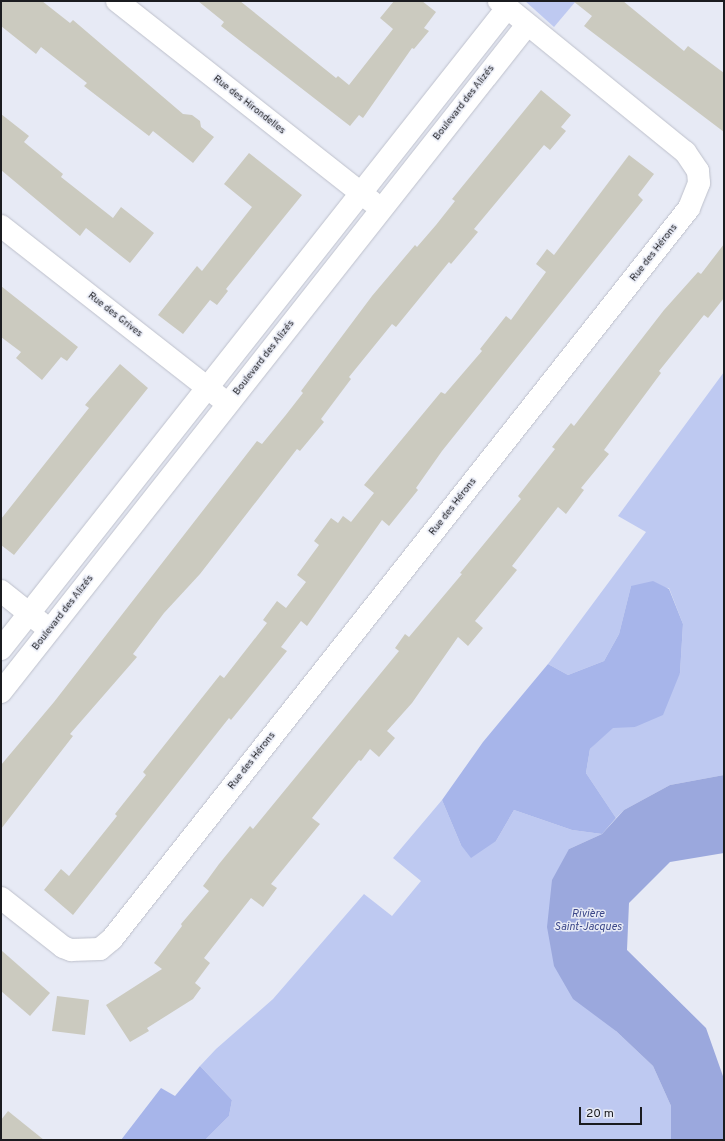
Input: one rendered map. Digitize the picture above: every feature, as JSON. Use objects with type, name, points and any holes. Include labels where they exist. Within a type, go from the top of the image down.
[{"type":"street","name":"Rue des Hirondelles","points":[[117,1],[381,210]]},
{"type":"street","points":[[1,649],[361,193],[503,4]]},
{"type":"street","name":"Rue des Hérons","points":[[1,898],[63,947],[71,950],[100,949],[112,939],[689,208],[699,183],[698,171],[688,156],[503,4]]},
{"type":"street","name":"Boulevard des Alizés","points":[[1,692],[527,25]]},
{"type":"street","name":"Rue des Grives","points":[[1,226],[228,404]]},
{"type":"street","points":[[1,592],[50,630]]},
{"type":"shaded area","points":[[525,1],[576,1],[554,27]]},
{"type":"shaded area","points":[[724,372],[724,775],[670,785],[624,810],[616,818],[586,773],[590,749],[613,727],[635,727],[680,673],[683,624],[669,588],[631,586],[619,634],[604,661],[568,675],[548,664],[646,532],[618,516]]},
{"type":"shaded area","points":[[653,581],[669,589],[683,624],[680,673],[663,715],[635,727],[613,728],[590,749],[586,773],[616,818],[602,834],[572,830],[514,810],[496,841],[471,858],[461,845],[442,800],[483,742],[548,664],[568,675],[604,661],[619,634],[631,586]]},
{"type":"shaded area","points":[[442,800],[461,845],[496,841],[514,810],[572,830],[602,834],[569,849],[616,1031],[653,1066],[671,1106],[671,1140],[205,1140],[229,1116],[232,1100],[200,1066],[216,1049],[273,999],[364,894],[392,916],[421,881],[393,858]]},
{"type":"shaded area","points":[[200,1066],[232,1100],[229,1116],[205,1140],[121,1140],[161,1088],[175,1096]]},
{"type":"water","name":"Rivière Saint-Jacques","points":[[724,775],[724,853],[670,862],[629,903],[627,950],[706,1028],[724,1079],[724,1140],[671,1140],[671,1106],[653,1066],[616,1031],[573,999],[554,966],[547,927],[552,880],[569,849],[602,834],[624,810],[670,785]]},
{"type":"building","points":[[1,1],[42,1],[70,23],[73,20],[183,114],[192,115],[200,121],[201,127],[214,137],[193,163],[153,131],[149,136],[84,86],[87,83],[41,47],[36,54],[1,26]]},
{"type":"building","points":[[198,1],[240,1],[336,78],[338,76],[349,85],[393,29],[380,18],[394,1],[422,1],[436,12],[424,28],[429,31],[414,49],[412,48],[363,118],[359,115],[350,126],[221,26],[224,22]]},
{"type":"building","points":[[573,1],[623,1],[684,51],[688,46],[724,73],[724,132],[584,26],[592,16]]},
{"type":"building","points":[[541,90],[571,115],[561,127],[566,131],[550,150],[544,145],[474,229],[478,232],[451,264],[449,262],[396,327],[392,324],[349,377],[351,379],[321,419],[324,422],[300,451],[297,449],[200,574],[164,613],[133,654],[137,657],[70,734],[73,736],[1,829],[1,765],[54,702],[257,441],[262,444],[285,416],[303,393],[301,391],[372,296],[415,245],[417,247],[436,225],[455,201],[452,199]]},
{"type":"building","points":[[1,114],[29,136],[24,142],[63,174],[61,177],[113,218],[121,207],[154,233],[130,263],[86,228],[80,236],[1,170]]},
{"type":"building","points":[[249,153],[302,195],[226,289],[228,291],[217,305],[210,300],[183,334],[158,315],[197,266],[202,271],[252,207],[224,184]]},
{"type":"building","points":[[629,155],[654,174],[638,195],[643,200],[442,451],[416,488],[418,490],[389,526],[382,520],[307,626],[301,621],[281,647],[287,651],[231,720],[229,718],[73,915],[44,890],[61,869],[69,876],[117,816],[115,814],[146,775],[143,772],[220,675],[224,678],[267,623],[263,620],[277,601],[286,608],[306,582],[297,575],[319,545],[314,541],[331,518],[338,523],[343,516],[351,522],[374,493],[364,485],[441,392],[445,394],[482,351],[480,349],[506,316],[511,320],[546,272],[536,264],[547,249],[554,255]]},
{"type":"building","points":[[724,244],[724,298],[708,318],[704,315],[659,371],[661,373],[604,450],[609,454],[581,488],[584,490],[566,514],[558,507],[512,566],[517,570],[475,621],[483,628],[468,646],[458,637],[412,703],[387,731],[395,738],[379,757],[370,749],[361,761],[359,760],[312,818],[320,824],[271,884],[277,888],[263,907],[251,898],[204,958],[210,963],[195,983],[201,988],[193,999],[147,1028],[149,1031],[130,1042],[106,1005],[162,969],[154,963],[182,926],[181,924],[209,891],[203,886],[219,864],[250,826],[253,829],[399,651],[395,648],[405,634],[409,637],[462,574],[460,573],[521,499],[518,496],[555,449],[552,447],[571,423],[574,426],[664,310],[698,272],[701,274]]},
{"type":"building","points":[[1,286],[78,347],[67,361],[61,357],[42,380],[16,358],[21,352],[1,337]]},
{"type":"building","points":[[120,364],[148,388],[14,555],[1,545],[1,519],[89,408],[85,405]]},
{"type":"building","points":[[1,950],[50,993],[30,1016],[1,991]]},
{"type":"building","points":[[57,996],[89,1000],[85,1035],[52,1031]]},
{"type":"building","points":[[8,1111],[44,1140],[1,1140],[1,1120]]}]
